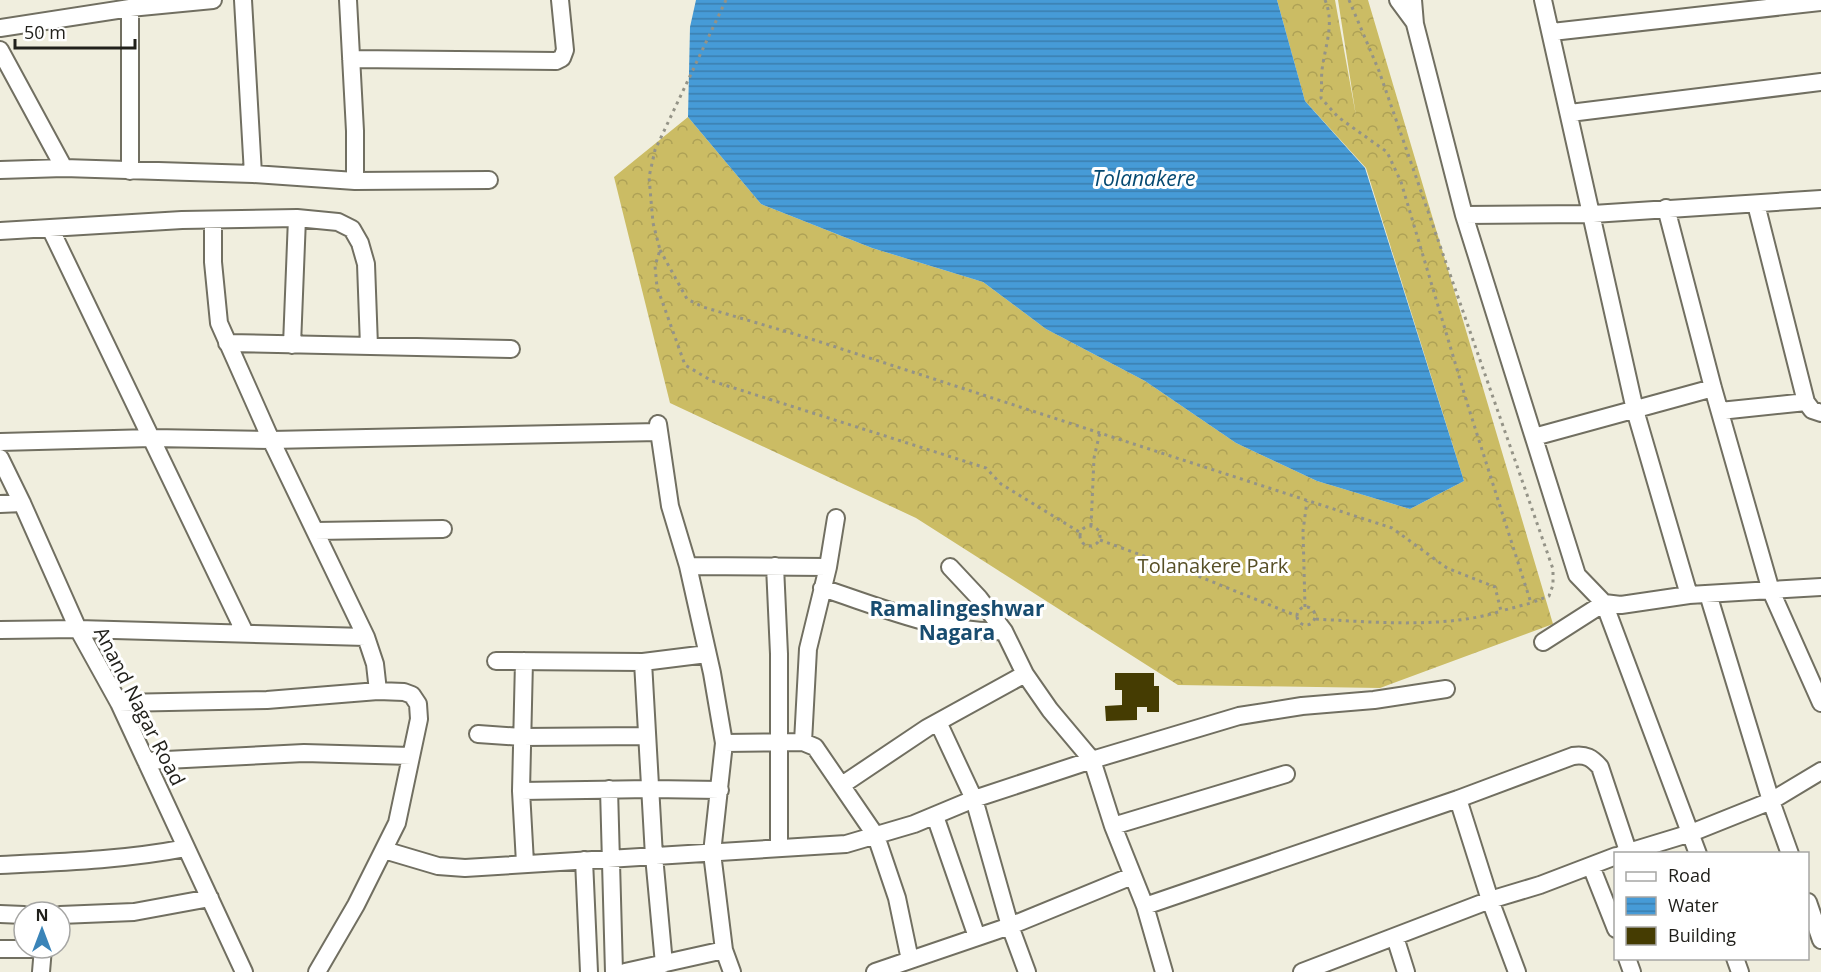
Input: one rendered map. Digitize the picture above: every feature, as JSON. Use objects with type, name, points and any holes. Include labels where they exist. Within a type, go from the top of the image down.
[{"type":"street","points":[[0,28],[130,8],[213,0]]},
{"type":"street","points":[[243,0],[253,174]]},
{"type":"street","points":[[348,0],[355,131],[355,181]]},
{"type":"street","points":[[351,59],[556,60],[562,58],[565,50],[560,0]]},
{"type":"street","points":[[1398,0],[1416,24]]},
{"type":"street","points":[[1413,0],[1416,24],[1464,215],[1577,575],[1604,603],[1697,852]]},
{"type":"street","points":[[1543,0],[1593,213],[1635,410],[1689,595]]},
{"type":"street","points":[[1552,32],[1821,2]]},
{"type":"street","points":[[130,8],[130,171]]},
{"type":"street","points":[[0,50],[64,168]]},
{"type":"street","points":[[1570,113],[1821,82]]},
{"type":"street","points":[[0,170],[64,168],[253,174],[355,181],[489,180]]},
{"type":"street","points":[[1464,215],[1593,213],[1821,200]]},
{"type":"street","points":[[1756,204],[1806,402],[1812,410],[1821,413]]},
{"type":"street","points":[[1666,208],[1713,388],[1771,591],[1817,680],[1821,703]]},
{"type":"street","points":[[292,345],[297,218]]},
{"type":"street","points":[[0,231],[135,222],[297,218],[338,222],[352,230],[360,243],[366,264],[369,346]]},
{"type":"street","points":[[213,220],[217,306],[219,323],[226,343],[366,637],[375,664],[378,691]]},
{"type":"street","points":[[50,228],[245,633]]},
{"type":"street","points":[[226,343],[511,349]]},
{"type":"street","points":[[1534,437],[1713,388]]},
{"type":"street","points":[[1720,411],[1806,402]]},
{"type":"street","points":[[0,442],[152,438],[271,440],[658,428],[670,507],[688,566],[712,673],[724,743],[712,853],[724,950],[732,972]]},
{"type":"street","name":"Anand Nagar Road","points":[[0,458],[78,629],[146,761],[243,972]]},
{"type":"street","points":[[0,504],[22,503]]},
{"type":"street","points":[[803,742],[808,649],[828,567],[836,518]]},
{"type":"street","points":[[315,531],[442,529]]},
{"type":"street","points":[[688,566],[828,567]]},
{"type":"street","points":[[775,566],[780,741],[779,847]]},
{"type":"street","points":[[950,567],[979,598],[1004,631],[1025,674],[1050,711],[1092,760],[1113,825],[1145,906],[1164,972]]},
{"type":"street","points":[[1543,642],[1604,603],[1622,605],[1689,595],[1821,587]]},
{"type":"street","points":[[822,588],[936,624],[981,632],[1004,631]]},
{"type":"street","points":[[1708,594],[1771,801],[1789,852]]},
{"type":"street","points":[[0,630],[78,629],[366,637]]},
{"type":"street","points":[[496,661],[643,662],[707,654]]},
{"type":"street","points":[[524,661],[521,791],[525,863]]},
{"type":"street","points":[[643,662],[654,856],[664,964]]},
{"type":"street","points":[[842,785],[938,722],[1025,674]]},
{"type":"street","points":[[384,850],[438,866],[465,868],[846,844],[935,816],[975,799],[1092,760],[1239,716],[1446,689]]},
{"type":"street","points":[[118,703],[267,700],[378,691],[412,694],[418,704],[418,719],[397,823],[356,905],[317,972]]},
{"type":"street","points":[[938,722],[975,799],[1010,926],[1027,972]]},
{"type":"street","points":[[478,734],[647,736]]},
{"type":"street","points":[[724,743],[803,742],[815,747],[876,836],[897,898],[910,960]]},
{"type":"street","points":[[146,761],[304,753],[411,756]]},
{"type":"street","points":[[1145,906],[1582,755],[1592,759],[1600,767],[1621,852]]},
{"type":"street","points":[[1629,852],[1691,833],[1771,801],[1821,771]]},
{"type":"street","points":[[1113,825],[1286,774]]},
{"type":"street","points":[[609,789],[614,972]]},
{"type":"street","points":[[521,791],[720,790]]},
{"type":"street","points":[[1458,799],[1517,972]]},
{"type":"street","points":[[935,816],[977,937]]},
{"type":"street","points":[[0,865],[108,860],[186,848]]},
{"type":"street","points":[[1302,972],[1491,900],[1614,857]]},
{"type":"street","points":[[584,860],[589,972]]},
{"type":"street","points":[[1591,866],[1614,924]]},
{"type":"street","points":[[885,970],[1010,926],[1132,876]]},
{"type":"street","points":[[72,915],[134,912],[210,898]]},
{"type":"street","points":[[1809,906],[1821,940]]},
{"type":"street","points":[[1395,937],[1406,972]]},
{"type":"street","points":[[626,972],[724,950]]},
{"type":"path","points":[[726,0],[655,150],[650,177],[653,223],[660,250],[687,299],[703,307],[808,338],[1392,528],[1447,568],[1495,587],[1501,611]]},
{"type":"path","points":[[1325,0],[1329,9],[1330,35],[1322,70],[1321,98],[1338,117],[1387,152],[1401,182],[1468,406],[1531,603]]},
{"type":"path","points":[[1315,619],[1384,623],[1482,617],[1549,596],[1553,585],[1553,569],[1379,71],[1349,0]]},
{"type":"path","points":[[660,250],[655,266],[657,287],[685,365],[712,381],[986,468],[1001,484],[1081,533]]},
{"type":"path","points":[[1091,526],[1094,458],[1100,432]]},
{"type":"path","points":[[1305,607],[1303,531],[1307,501]]},
{"type":"path","points":[[1091,526],[1085,528],[1081,533],[1081,540],[1089,546],[1100,540]]},
{"type":"path","points":[[1091,526],[1098,531],[1100,540]]},
{"type":"path","points":[[1100,540],[1297,616]]},
{"type":"path","points":[[1305,607],[1313,610],[1315,619],[1306,626],[1298,621],[1299,610],[1305,607]]},
{"type":"green space","name":"Tolanakere Park","points":[[1277,0],[1335,0],[1356,116],[1338,0],[1368,0],[1553,624],[1380,688],[1178,685],[916,518],[670,403],[614,177],[688,117],[761,204],[872,248],[983,282],[1046,329],[1145,381],[1236,443],[1317,481],[1410,509],[1464,481],[1366,168],[1305,101]]},
{"type":"water","name":"Tolanakere","points":[[696,0],[1277,0],[1305,101],[1365,168],[1464,481],[1410,509],[1317,481],[1236,443],[1145,381],[1046,329],[983,282],[872,248],[761,204],[688,117],[690,27]]},
{"type":"building","points":[[1115,673],[1154,673],[1154,686],[1159,686],[1159,712],[1147,712],[1147,707],[1137,707],[1137,720],[1106,721],[1105,706],[1122,705],[1122,690],[1115,690]]},
{"type":"district","name":"Ramalingeshwar Nagara","points":[[957,620]]}]
